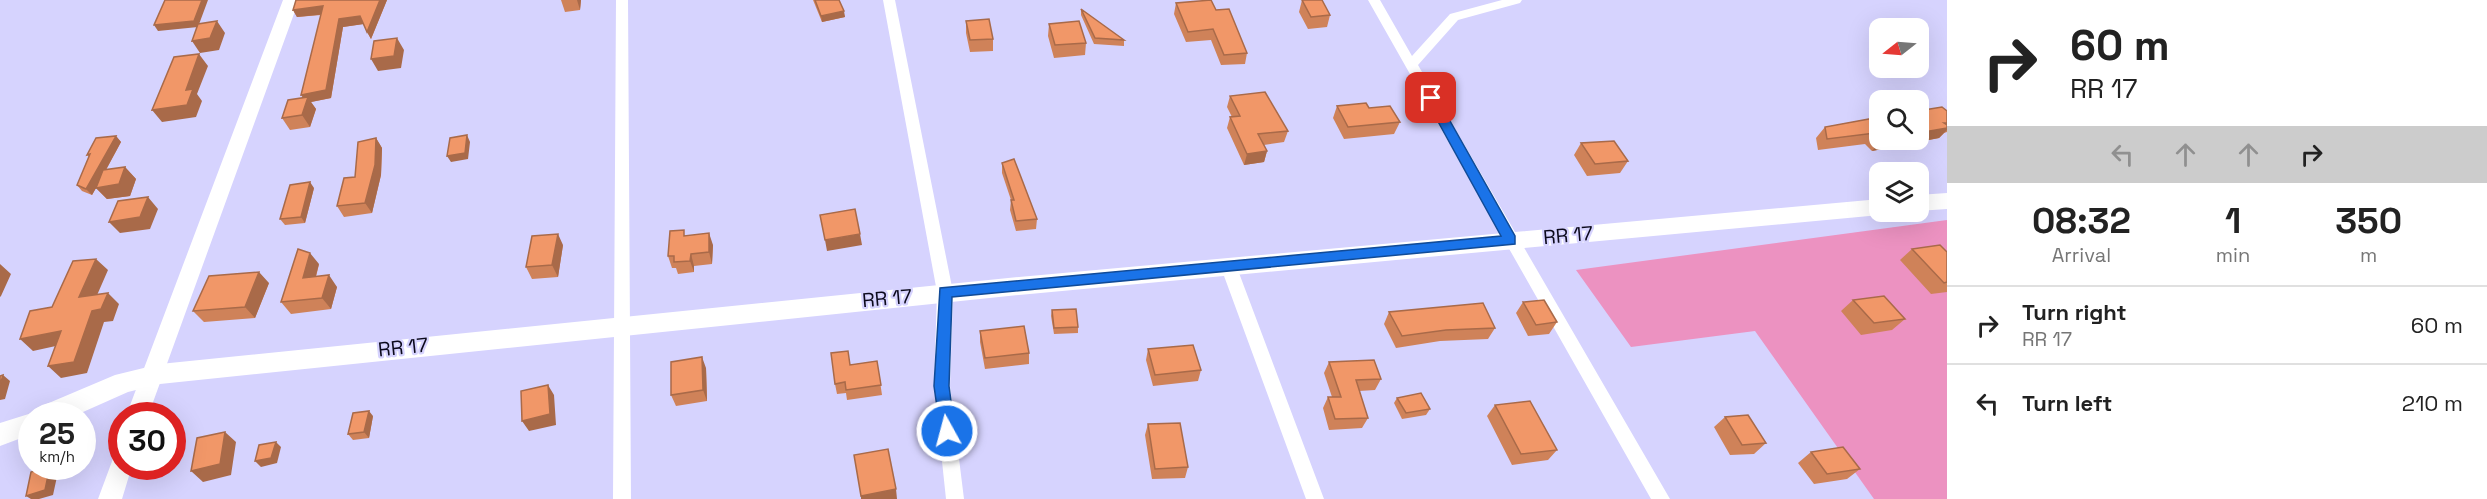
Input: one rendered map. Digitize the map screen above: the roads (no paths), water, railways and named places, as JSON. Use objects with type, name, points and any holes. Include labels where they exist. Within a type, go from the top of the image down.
[{"type":"main road","points":[[1929,202],[1947,201]]},
{"type":"main road","name":"RR 17","points":[[78,402],[124,382],[150,376],[621,323],[1228,265],[1869,208]]},
{"type":"main road","points":[[0,435],[18,428]]},
{"type":"street","points":[[142,402],[291,0]]},
{"type":"street","points":[[622,0],[622,499]]},
{"type":"street","points":[[889,0],[945,292],[942,386],[955,499]]},
{"type":"street","points":[[1374,0],[1660,499]]},
{"type":"street","points":[[1412,64],[1454,17],[1512,1]]},
{"type":"street","points":[[1228,265],[1315,499]]},
{"type":"street","points":[[110,499],[116,480]]}]
